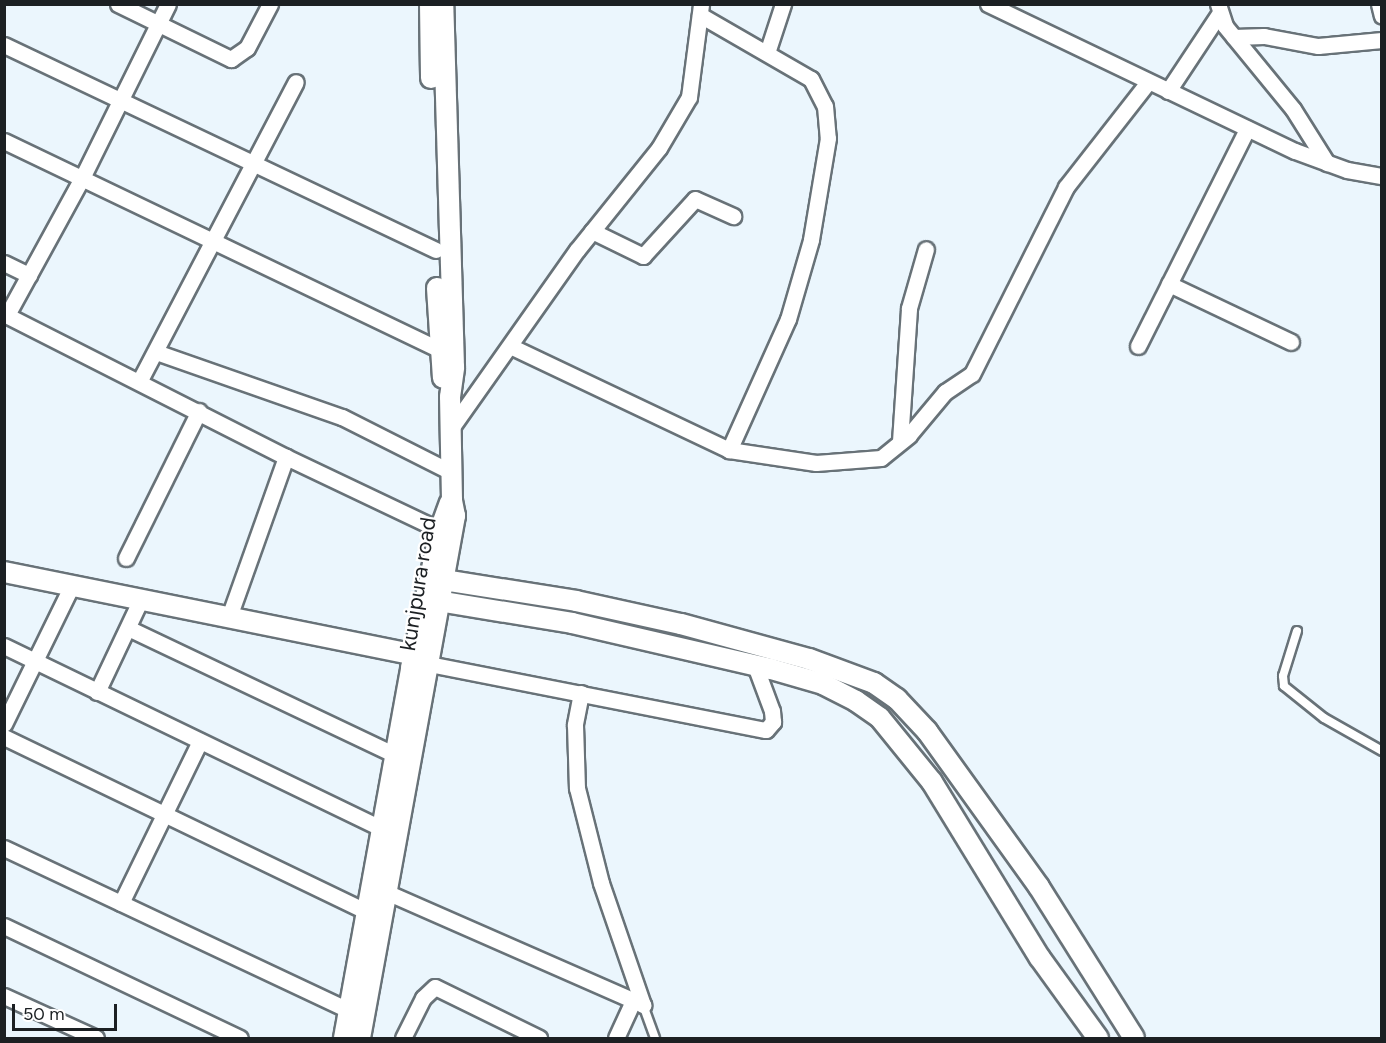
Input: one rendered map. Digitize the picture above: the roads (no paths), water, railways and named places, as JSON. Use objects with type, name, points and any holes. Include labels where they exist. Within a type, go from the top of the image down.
[{"type":"street","points":[[118,4],[231,59],[247,48],[270,4]]},
{"type":"street","points":[[168,4],[82,178],[6,314],[140,380],[286,457],[440,530]]},
{"type":"street","points":[[430,4],[439,349],[450,397],[452,500]]},
{"type":"street","points":[[443,4],[454,367],[450,397]]},
{"type":"street","points":[[767,53],[783,4]]},
{"type":"street","points":[[988,4],[1247,129],[1327,163],[1382,176]]},
{"type":"street","points":[[1378,4],[1382,16]]},
{"type":"street","points":[[1168,91],[1218,9],[1234,37],[1293,109],[1327,163]]},
{"type":"street","points":[[452,427],[592,231],[658,148],[688,97],[701,10],[811,79],[825,106],[828,138],[811,240],[788,319],[729,450]]},
{"type":"street","points":[[1234,37],[1264,36],[1318,46],[1382,40]]},
{"type":"street","points":[[4,45],[436,250]]},
{"type":"street","points":[[140,380],[214,244],[296,82]]},
{"type":"street","points":[[510,346],[729,450],[816,463],[863,462],[881,458],[900,441],[945,392],[972,374],[1066,187],[1148,82]]},
{"type":"street","points":[[1138,346],[1247,129]]},
{"type":"street","points":[[4,141],[214,244],[439,349]]},
{"type":"street","points":[[592,231],[643,256],[695,200],[732,216]]},
{"type":"street","points":[[900,441],[909,308],[926,249]]},
{"type":"street","points":[[4,263],[29,275]]},
{"type":"street","points":[[1169,284],[1291,342]]},
{"type":"street","points":[[156,352],[342,417],[453,473]]},
{"type":"street","points":[[126,558],[199,411]]},
{"type":"street","points":[[229,617],[286,457]]},
{"type":"street","name":"kunjpura road","points":[[439,579],[440,530],[452,500]]},
{"type":"street","name":"kunjpura road","points":[[344,1038],[365,911],[378,889],[422,659],[455,516],[452,500]]},
{"type":"street","points":[[4,572],[766,730],[773,722],[772,711],[756,668]]},
{"type":"street","points":[[439,579],[681,624],[809,659],[874,683],[897,699],[927,731],[1040,887],[1134,1038]]},
{"type":"street","points":[[4,724],[72,585]]},
{"type":"street","points":[[97,692],[141,599]]},
{"type":"street","points":[[434,601],[572,623],[823,684],[880,718],[932,782],[1040,958],[1098,1038]]},
{"type":"street","points":[[128,628],[395,755]]},
{"type":"street","points":[[4,646],[382,830]]},
{"type":"street","name":"kunjpura road","points":[[360,1038],[378,889],[382,830],[395,755],[422,659]]},
{"type":"street","points":[[581,693],[575,725],[577,788],[592,853],[638,1003],[616,1038]]},
{"type":"street","points":[[4,736],[365,911]]},
{"type":"street","points":[[121,903],[200,741]]},
{"type":"street","points":[[4,848],[349,1010]]},
{"type":"street","points":[[378,889],[638,1003]]},
{"type":"street","points":[[4,926],[240,1038]]},
{"type":"street","points":[[403,1038],[423,998],[435,987],[513,1032],[539,1038]]},
{"type":"street","points":[[4,996],[96,1038]]},
{"type":"lane","points":[[1298,631],[1283,676],[1284,686],[1324,718],[1382,751]]},
{"type":"lane","points":[[638,1003],[655,1038]]}]
